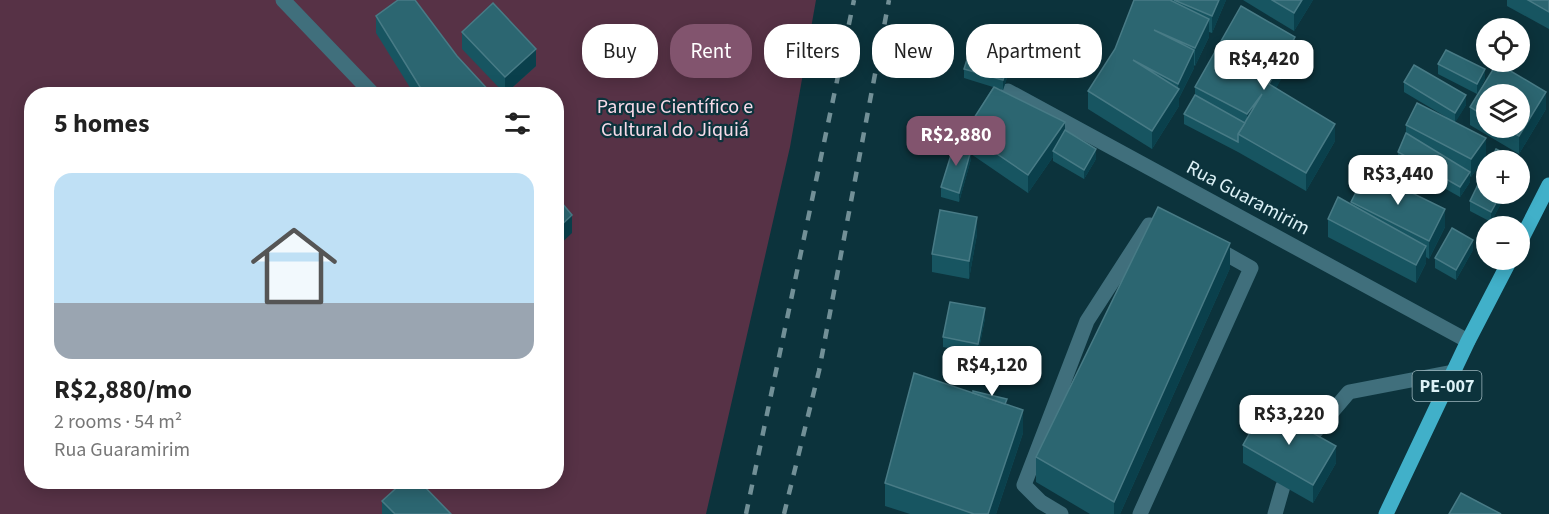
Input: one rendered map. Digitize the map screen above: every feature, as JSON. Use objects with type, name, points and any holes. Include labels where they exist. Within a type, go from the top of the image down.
[{"type":"main road","points":[[1530,222],[1549,185]]},
{"type":"main road","name":"PE-007","points":[[1386,514],[1468,341],[1505,270]]},
{"type":"street","points":[[283,0],[366,87]]},
{"type":"street","name":"Rua Guaramirim","points":[[1008,91],[1468,341]]},
{"type":"street","points":[[1061,514],[1041,502],[1024,485],[1087,321],[1149,225],[1183,230]]},
{"type":"street","points":[[1140,514],[1251,268],[1203,241]]},
{"type":"street","points":[[1304,445],[1349,392],[1453,372]]},
{"type":"street","points":[[1275,514],[1283,486]]},
{"type":"green space","name":"Parque Científico e Cultural do Jiquiá","points":[[0,0],[816,0],[812,24],[764,24],[764,78],[802,78],[790,147],[706,514],[0,514]]},
{"type":"building","points":[[398,0],[415,0],[457,56],[486,87],[420,87],[376,16]]},
{"type":"building","points":[[1134,0],[1170,0],[1209,19],[1195,48],[1154,30],[1194,50],[1178,84],[1133,60],[1179,89],[1152,131],[1088,91],[1096,78],[1102,78],[1102,69],[1115,49]]},
{"type":"building","points":[[1174,0],[1219,0],[1212,16]]},
{"type":"building","points":[[1272,0],[1302,0],[1294,13]]},
{"type":"building","points":[[1528,0],[1549,0],[1549,12]]},
{"type":"building","points":[[493,3],[536,49],[505,77],[462,32]]},
{"type":"building","points":[[1241,6],[1295,37],[1269,84],[1335,124],[1306,173],[1238,134],[1262,94],[1247,114],[1195,87]]},
{"type":"building","points":[[1446,50],[1476,65],[1476,72],[1483,72],[1477,84],[1438,64]]},
{"type":"building","points":[[1414,65],[1466,95],[1455,113],[1404,82]]},
{"type":"building","points":[[1491,72],[1512,72],[1546,92],[1530,118],[1530,84],[1484,84]]},
{"type":"building","points":[[994,87],[1065,122],[1028,175],[965,132]]},
{"type":"building","points":[[1195,95],[1245,123],[1238,134],[1238,142],[1184,114]]},
{"type":"building","points":[[1476,97],[1476,111],[1470,107]]},
{"type":"building","points":[[1417,103],[1476,133],[1476,138],[1486,138],[1471,159],[1406,125]]},
{"type":"building","points":[[1065,130],[1096,149],[1084,170],[1053,151]]},
{"type":"building","points":[[1406,133],[1470,172],[1460,187],[1398,152]]},
{"type":"building","points":[[956,139],[971,150],[959,193],[941,187]]},
{"type":"building","points":[[1367,171],[1445,209],[1429,241],[1351,202]]},
{"type":"building","points":[[1476,189],[1476,204],[1495,204],[1491,212],[1470,201]]},
{"type":"building","points":[[1338,197],[1426,246],[1416,265],[1328,219]]},
{"type":"building","points":[[564,206],[572,215],[564,222]]},
{"type":"building","points":[[1158,207],[1230,243],[1114,502],[1036,457]]},
{"type":"building","points":[[940,210],[977,217],[969,261],[932,254]]},
{"type":"building","points":[[1452,228],[1473,240],[1456,270],[1435,258]]},
{"type":"building","points":[[950,302],[985,308],[978,344],[943,337]]},
{"type":"building","points":[[914,373],[1023,410],[988,514],[974,514],[885,483]]},
{"type":"building","points":[[973,391],[1007,399],[1005,404],[973,393]]},
{"type":"building","points":[[1265,406],[1336,446],[1313,485],[1243,445]]},
{"type":"building","points":[[395,489],[427,489],[451,514],[395,514],[382,501]]},
{"type":"building","points":[[1461,493],[1501,514],[1449,514]]},
{"type":"railway","points":[[746,514],[854,0]]},
{"type":"railway","points":[[784,514],[819,371],[889,0]]}]
